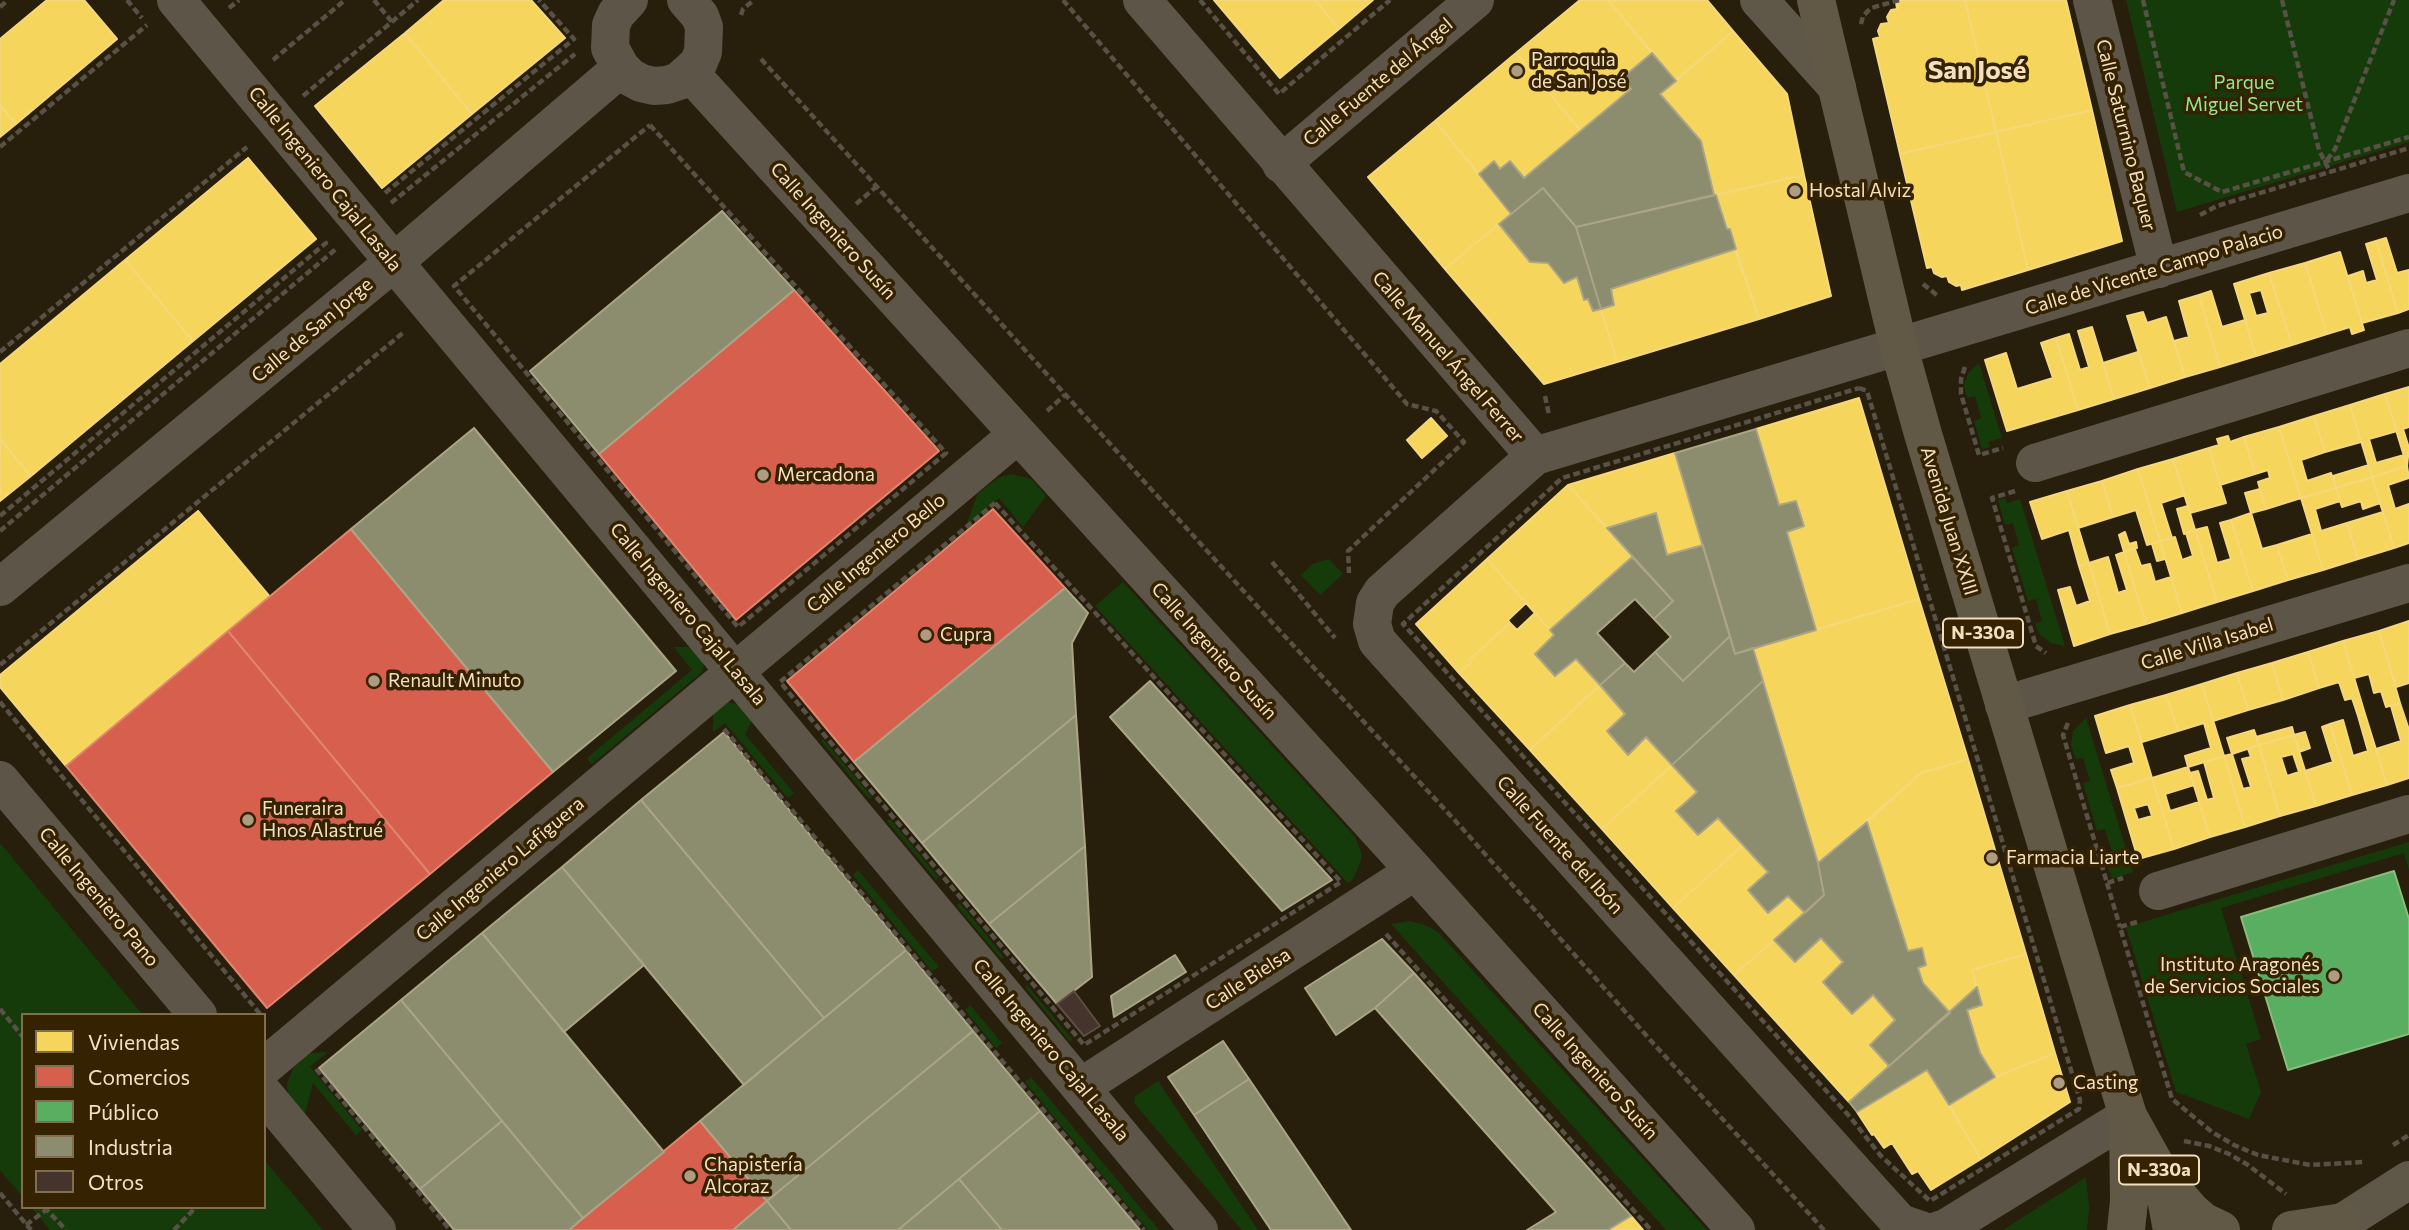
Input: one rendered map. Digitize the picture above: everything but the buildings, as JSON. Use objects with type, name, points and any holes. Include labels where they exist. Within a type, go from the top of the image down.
[{"type":"highway","name":"Avenida Juan XXIII","points":[[1816,0],[1899,348],[2128,1116],[2162,1177],[2191,1211],[2204,1222],[2221,1230]]},
{"type":"highway","name":"Avenida Juan XXIII","points":[[2128,1116],[2129,1220]]},
{"type":"highway","name":"Avenida Juan XXIII","points":[[2162,1177],[2172,1230]]},
{"type":"highway","points":[[2291,1230],[2337,1226]]},
{"type":"main road","points":[[1759,0],[1837,87]]},
{"type":"main road","points":[[2337,1226],[2409,1180]]},
{"type":"street","name":"Calle Ingeniero Cajal Lasala","points":[[176,0],[371,212],[393,263],[736,671],[1199,1230]]},
{"type":"street","name":"Calle Manuel Ángel Ferrer","points":[[1142,0],[1535,457],[1899,348]]},
{"type":"street","name":"Calle Fuente del Ángel","points":[[1281,164],[1475,0]]},
{"type":"street","name":"Calle Saturnino Baquer","points":[[2092,0],[2159,269]]},
{"type":"street","points":[[624,2],[616,14],[610,48],[621,68],[630,77],[654,86],[679,81],[698,64],[705,40],[704,27],[692,2]]},
{"type":"street","name":"Calle de San Jorge","points":[[0,587],[393,263],[621,68]]},
{"type":"street","name":"Calle Ingeniero Susín","points":[[690,73],[1028,427],[1415,871],[1736,1230]]},
{"type":"street","name":"Calle de Vicente Campo Palacio","points":[[1899,348],[2409,193]]},
{"type":"street","points":[[2029,476],[2409,348]]},
{"type":"street","name":"Calle Ingeniero Bello","points":[[736,671],[1028,427]]},
{"type":"street","name":"Calle Fuente del Ibón","points":[[1535,457],[1382,592],[1371,616],[1377,641],[1887,1209],[1900,1223],[1921,1230]]},
{"type":"street","name":"Calle Villa Isabel","points":[[2004,705],[2409,583]]},
{"type":"street","name":"Calle Ingeniero Lafiguera","points":[[266,1065],[736,671]]},
{"type":"street","name":"Calle Ingeniero Pano","points":[[0,780],[196,1013]]},
{"type":"street","points":[[2146,895],[2409,814]]},
{"type":"street","name":"Calle Bielsa","points":[[1081,1087],[1415,871]]},
{"type":"street","points":[[266,1096],[377,1230]]},
{"type":"street","points":[[1938,1230],[1957,1222],[2128,1116]]},
{"type":"path","points":[[0,7],[8,0]]},
{"type":"path","points":[[127,0],[156,35]]},
{"type":"path","points":[[267,66],[345,0]]},
{"type":"path","points":[[374,0],[393,22]]},
{"type":"path","points":[[297,101],[418,0]]},
{"type":"path","points":[[0,531],[574,38],[538,0]]},
{"type":"path","points":[[1063,0],[1407,404],[1436,411],[1464,442],[1348,551],[1349,575]]},
{"type":"path","points":[[1200,0],[1279,94],[1390,0]]},
{"type":"path","points":[[1861,31],[1863,16],[1871,8],[1899,0]]},
{"type":"path","points":[[2143,0],[2184,172],[2222,192],[2409,136]]},
{"type":"path","points":[[2282,0],[2319,150],[2330,172]]},
{"type":"path","points":[[2325,162],[2335,149],[2394,0]]},
{"type":"path","points":[[0,147],[147,25]]},
{"type":"path","points":[[371,212],[576,53],[581,45]]},
{"type":"path","points":[[761,58],[1824,1230]]},
{"type":"path","points":[[650,125],[946,453],[738,627],[454,286],[650,125]]},
{"type":"path","points":[[0,352],[247,147],[239,136]]},
{"type":"path","points":[[2197,216],[2217,206],[2409,148]]},
{"type":"path","points":[[849,209],[877,187]]},
{"type":"path","points":[[0,516],[326,243],[317,232]]},
{"type":"path","points":[[1918,275],[1927,289],[1941,298]]},
{"type":"path","points":[[0,665],[404,331],[413,342]]},
{"type":"path","points":[[1859,388],[1867,391],[2080,1100],[2079,1109],[1930,1201],[1881,1156],[1850,1117],[1403,624],[1563,478],[1859,388]]},
{"type":"path","points":[[1028,427],[1065,396]]},
{"type":"path","points":[[2029,476],[1992,498],[2036,646]]},
{"type":"path","points":[[995,503],[1341,882],[1084,1045],[780,682],[995,503]]},
{"type":"path","points":[[1272,562],[1338,641]]},
{"type":"path","points":[[0,702],[261,1013]]},
{"type":"path","points":[[713,735],[723,727],[1144,1230]]},
{"type":"path","points":[[2063,735],[2172,1099],[2212,1132],[2259,1155],[2310,1165],[2365,1162]]},
{"type":"path","points":[[2107,883],[2146,895],[2120,927]]},
{"type":"path","points":[[1384,933],[1651,1230]]},
{"type":"path","points":[[0,1009],[21,1035]]},
{"type":"path","points":[[314,1067],[450,1230]]},
{"type":"path","points":[[2387,1149],[2409,1135]]},
{"type":"path","points":[[0,1193],[31,1230]]},
{"type":"path","points":[[26,1225],[44,1209]]},
{"type":"path","points":[[46,1209],[66,1230]]},
{"type":"path","points":[[174,1230],[194,1209]]},
{"type":"green space","name":"Parque Miguel Servet","points":[[2126,0],[2409,0],[2409,142],[2177,212]]},
{"type":"green space","points":[[1979,363],[2002,438],[1988,442],[1990,447],[1982,449],[1974,421],[1981,418],[1975,396],[1967,398],[1964,385],[1969,372]]},
{"type":"green space","points":[[1011,474],[1031,479],[1046,496],[1023,527],[999,498],[966,526],[978,493],[998,478]]},
{"type":"green space","points":[[2005,498],[2007,503],[2020,499],[2065,646],[2051,643],[2040,635],[2037,629],[2035,624],[2042,621],[2036,599],[2028,601],[2012,548],[2019,545],[2013,523],[2005,525],[1998,500]]},
{"type":"green space","points":[[1329,559],[1343,574],[1320,595],[1301,575],[1313,564]]},
{"type":"green space","points":[[1123,582],[1355,837],[1361,860],[1351,881],[1348,883],[1095,606]]},
{"type":"green space","points":[[674,647],[694,647],[704,664],[702,672],[592,764],[587,758],[692,670]]},
{"type":"green space","points":[[728,702],[738,705],[752,721],[745,734],[794,793],[788,798],[725,723],[713,732],[713,714]]},
{"type":"green space","points":[[2086,718],[2133,872],[2112,879],[2104,855],[2112,852],[2105,829],[2097,831],[2083,783],[2090,781],[2083,758],[2076,759],[2071,745],[2073,731]]},
{"type":"green space","points":[[823,739],[872,797],[869,799],[821,741]]},
{"type":"green space","points":[[890,819],[939,878],[936,880],[887,821]]},
{"type":"green space","points":[[2409,842],[2409,870],[2404,853],[2221,908],[2261,1039],[2246,1044],[2261,1092],[2249,1119],[2176,1092],[2126,927]]},
{"type":"green space","points":[[0,843],[141,1013],[21,1013],[21,1195],[0,1170]]},
{"type":"green space","points":[[858,870],[939,967],[932,971],[853,875]]},
{"type":"green space","points":[[960,903],[1004,957],[1001,959],[956,905]]},
{"type":"green space","points":[[1410,921],[1439,933],[1707,1230],[1666,1230],[1391,924]]},
{"type":"green space","points":[[1027,985],[1072,1039],[1070,1042],[1025,987]]},
{"type":"green space","points":[[970,1005],[1002,1043],[996,1048],[965,1010]]},
{"type":"green space","points":[[328,1052],[310,1067],[362,1130],[356,1135],[313,1083],[304,1118],[288,1095],[287,1083],[294,1067],[310,1053]]},
{"type":"green space","points":[[1031,1077],[1159,1230],[1148,1230],[1025,1082]]},
{"type":"green space","points":[[1158,1081],[1258,1230],[1242,1230],[1134,1103],[1135,1096]]},
{"type":"green space","points":[[266,1162],[323,1230],[50,1230],[33,1209],[266,1209]]},
{"type":"green space","points":[[2086,1177],[2089,1208],[2087,1230],[2003,1230]]},
{"type":"place","name":"Parroquia de San José","points":[[1517,71]]},
{"type":"place","name":"Hostal Alviz","points":[[1795,191]]},
{"type":"place","name":"Mercadona","points":[[763,475]]},
{"type":"place","name":"Cupra","points":[[926,635]]},
{"type":"place","name":"Renault Minuto","points":[[374,681]]},
{"type":"place","name":"Funeraira Hnos Alastrué","points":[[248,820]]},
{"type":"place","name":"Farmacia Liarte","points":[[1992,858]]},
{"type":"place","name":"Instituto Aragonés de Servicios Sociales","points":[[2334,976]]},
{"type":"place","name":"Casting","points":[[2059,1083]]},
{"type":"place","name":"Chapistería Alcoraz","points":[[690,1176]]},
{"type":"district","name":"San José","points":[[1977,70]]}]
